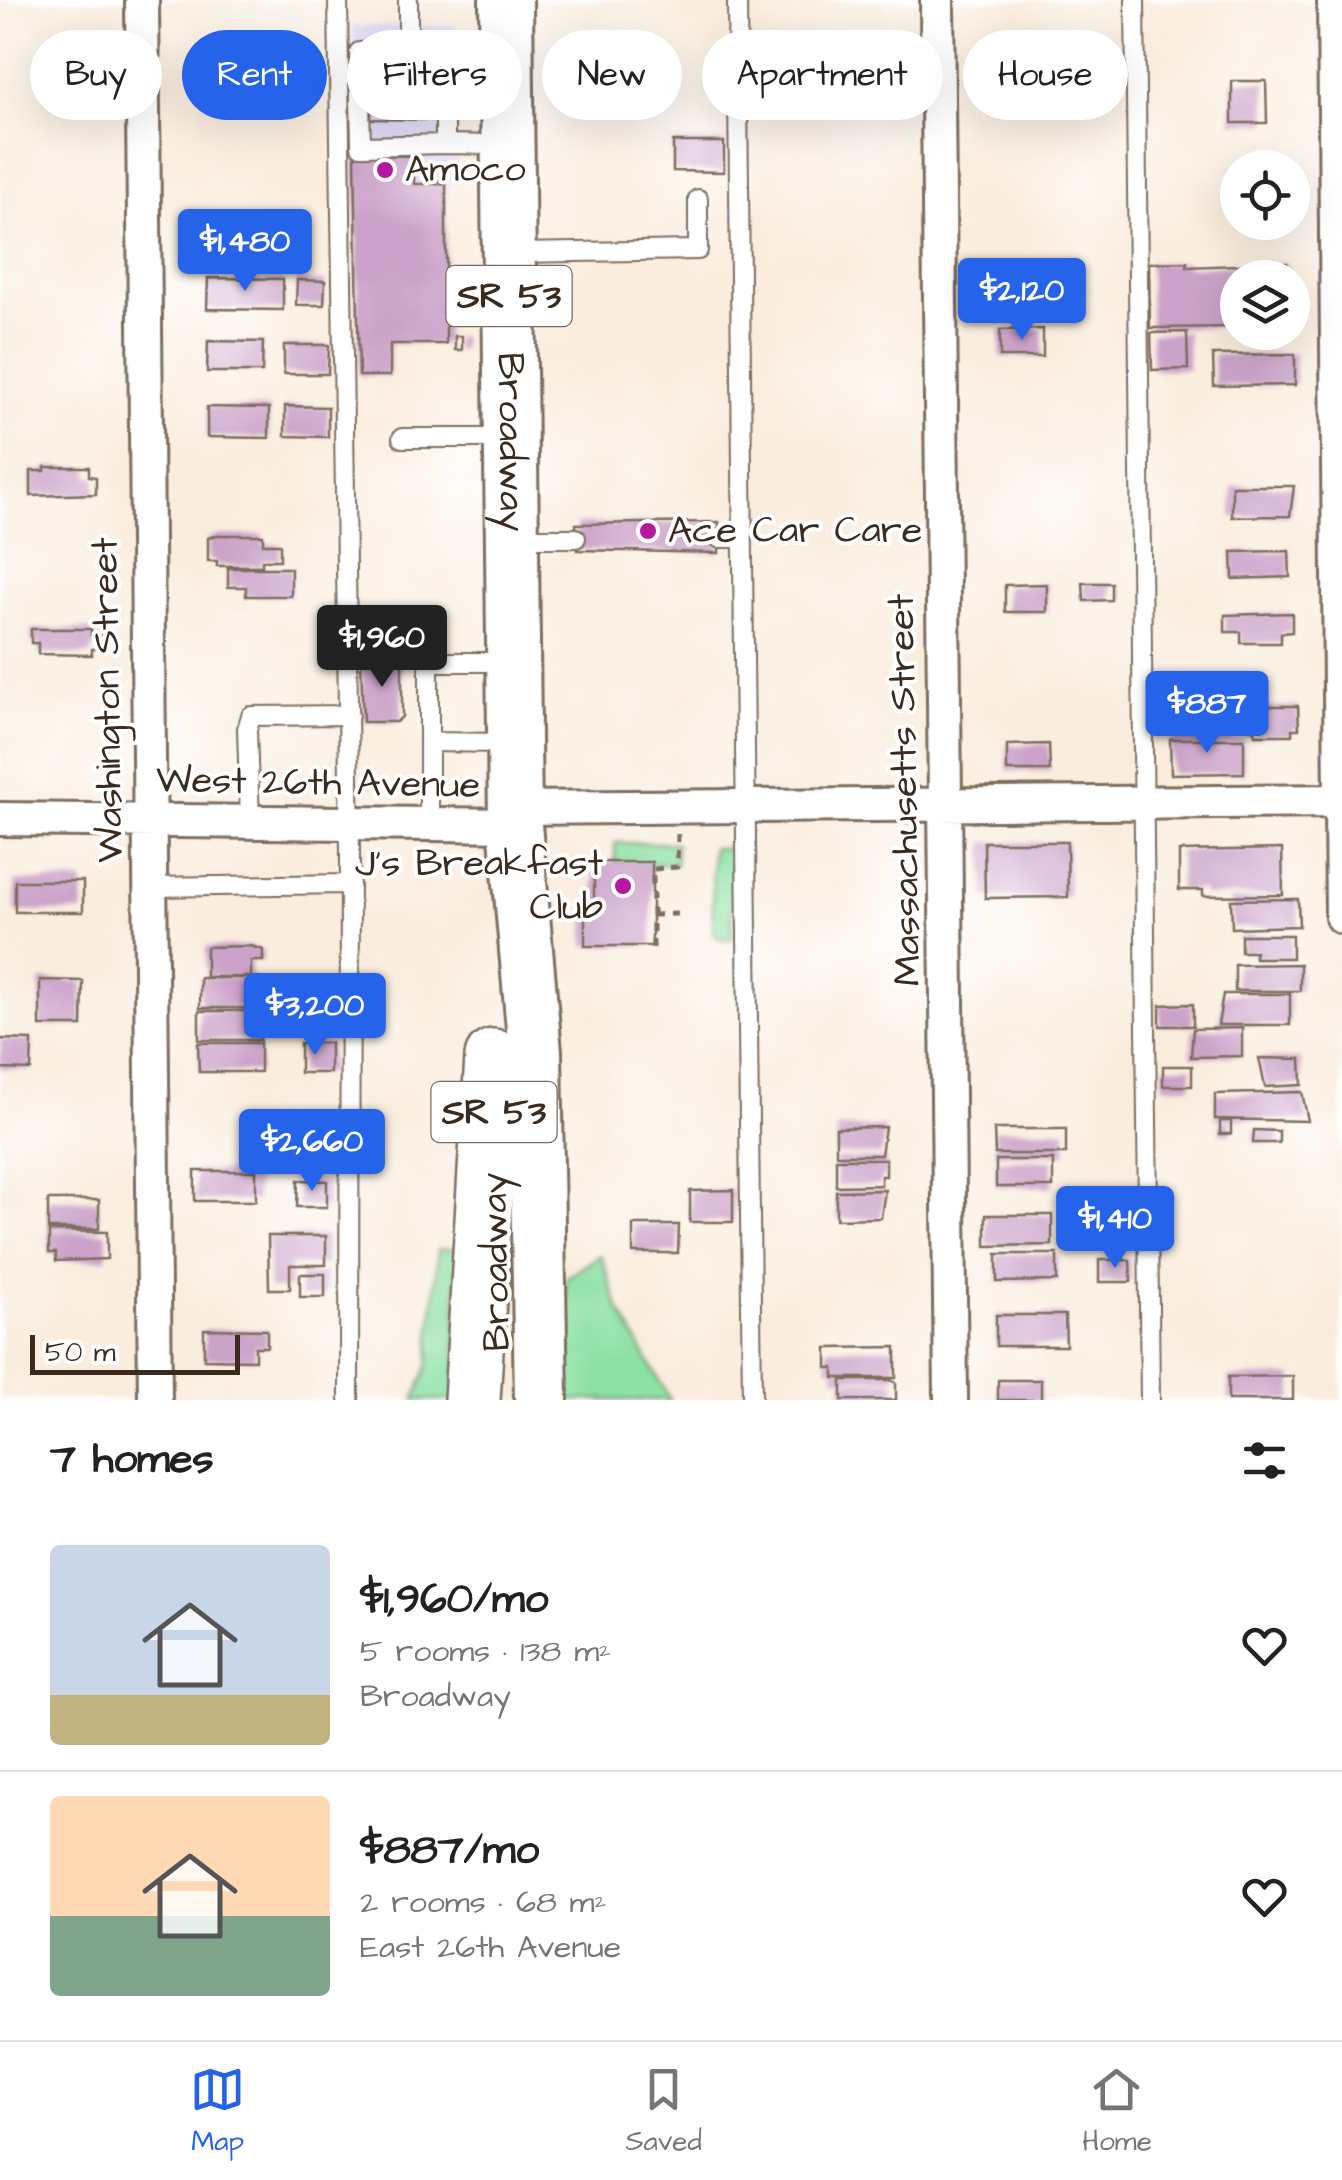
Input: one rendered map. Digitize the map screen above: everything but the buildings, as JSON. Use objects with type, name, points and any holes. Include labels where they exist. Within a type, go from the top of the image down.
[{"type":"highway","points":[[472,1400],[493,1057]]},
{"type":"main road","name":"Broadway","points":[[506,23],[515,816],[535,1052],[541,1400]]},
{"type":"main road","name":"Broadway","points":[[498,1400],[493,1057],[515,816]]},
{"type":"street","name":"Washington Street","points":[[142,0],[156,1400]]},
{"type":"street","name":"Massachusetts Street","points":[[937,0],[952,1400]]},
{"type":"street","points":[[1334,0],[1342,917]]},
{"type":"street","name":"West 26th Avenue","points":[[0,819],[429,824],[515,816],[746,806],[1341,801]]},
{"type":"lane","points":[[338,0],[350,824],[349,1400]]},
{"type":"lane","points":[[408,0],[408,30]]},
{"type":"lane","points":[[737,0],[752,1400]]},
{"type":"lane","points":[[1135,0],[1150,1400]]},
{"type":"lane","points":[[361,120],[361,146],[508,145]]},
{"type":"lane","points":[[445,120],[445,144]]},
{"type":"lane","points":[[509,253],[698,250],[698,199]]},
{"type":"lane","points":[[402,438],[511,438]]},
{"type":"lane","points":[[512,538],[576,538]]},
{"type":"lane","points":[[719,538],[743,538]]},
{"type":"lane","points":[[429,824],[428,662],[513,662]]},
{"type":"lane","points":[[250,822],[247,729],[251,716],[349,715]]},
{"type":"lane","points":[[428,742],[514,743]]},
{"type":"lane","points":[[150,887],[350,884]]},
{"type":"path","points":[[653,948],[653,870],[678,867],[678,832]]},
{"type":"path","points":[[653,915],[678,914]]},
{"type":"shaded area","points":[[353,26],[455,26],[455,30],[353,30]]},
{"type":"shaded area","points":[[353,120],[456,120],[457,184],[353,185]]},
{"type":"green space","points":[[615,843],[676,843],[676,865],[615,862]]},
{"type":"green space","points":[[712,848],[732,848],[732,939],[720,939],[713,933]]},
{"type":"green space","points":[[438,1249],[457,1249],[455,1400],[415,1400],[429,1363]]},
{"type":"green space","points":[[601,1255],[618,1307],[670,1400],[567,1400],[566,1278]]},
{"type":"place","name":"Amoco","points":[[385,170]]},
{"type":"place","name":"Ace Car Care","points":[[648,531]]},
{"type":"place","name":"J's Breakfast Club","points":[[623,886]]}]
